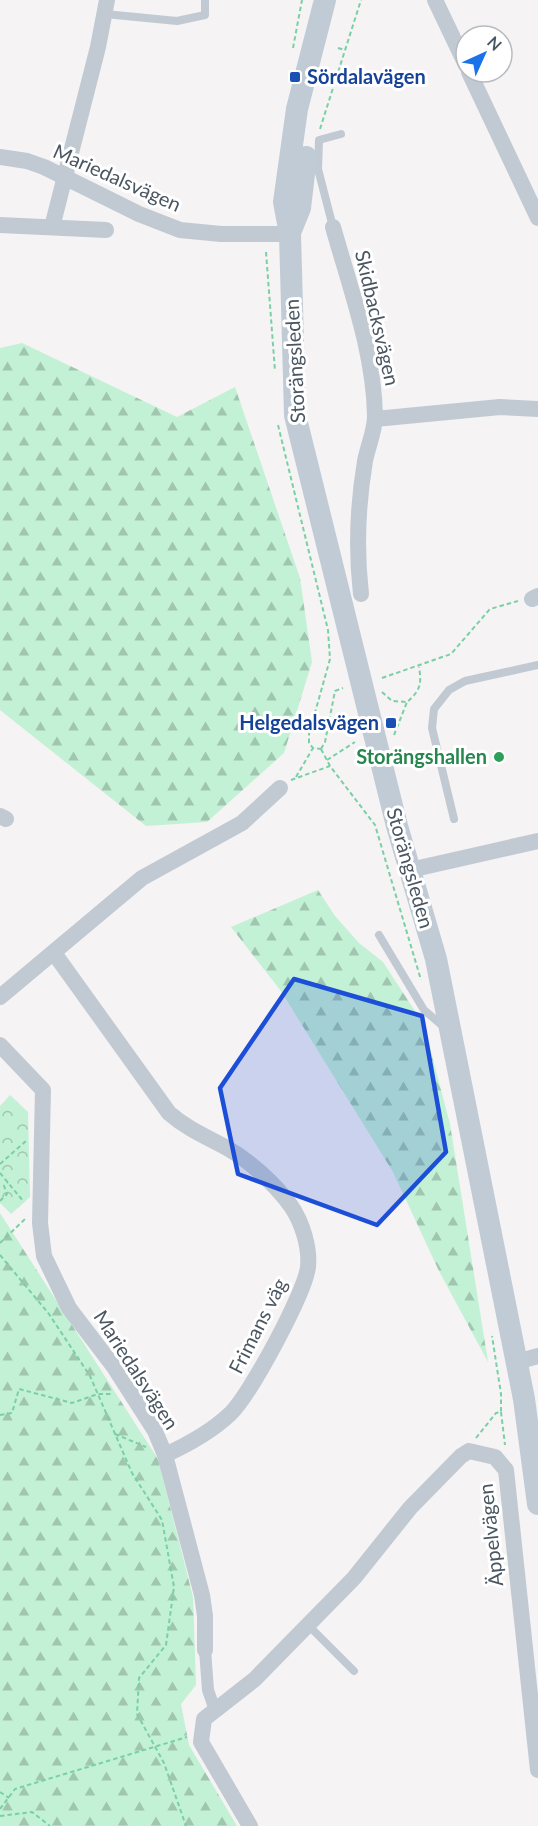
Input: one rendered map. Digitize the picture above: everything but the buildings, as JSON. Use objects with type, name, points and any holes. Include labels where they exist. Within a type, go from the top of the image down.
[{"type":"main road","name":"Storängsleden","points":[[325,0],[297,109],[284,202],[290,234],[295,415],[410,870],[435,959],[450,1033],[527,1359],[538,1504]]},
{"type":"main road","name":"Storängsleden","points":[[290,234],[300,208],[311,112],[338,0]]},
{"type":"street","points":[[435,0],[454,40]]},
{"type":"street","points":[[52,227],[106,7]]},
{"type":"street","points":[[475,84],[538,218]]},
{"type":"street","name":"Mariedalsvägen","points":[[0,158],[27,161],[139,214],[180,230],[220,234],[290,234]]},
{"type":"street","points":[[0,225],[106,230]]},
{"type":"street","name":"Skidbacksvägen","points":[[333,227],[368,355],[374,386],[375,419],[365,461],[359,511],[361,594]]},
{"type":"street","points":[[375,419],[490,408],[538,409]]},
{"type":"street","points":[[0,997],[142,878],[242,823],[280,788]]},
{"type":"street","points":[[410,870],[538,841]]},
{"type":"street","name":"Frimans väg","points":[[54,953],[169,1113],[187,1128],[237,1154],[272,1185],[291,1207],[305,1240],[308,1264],[304,1288],[244,1399],[204,1436],[165,1455]]},
{"type":"street","name":"Mariedalsvägen","points":[[0,1045],[43,1090],[43,1129],[32,1203],[44,1256],[54,1282],[69,1308],[131,1393],[155,1431],[165,1455],[202,1595],[208,1690],[215,1710]]},
{"type":"street","name":"Äppelvägen","points":[[460,1456],[470,1451],[488,1454],[500,1460],[506,1470],[538,1770]]},
{"type":"street","points":[[250,1826],[207,1753],[201,1732],[204,1719],[255,1679],[354,1578],[410,1508],[460,1456]]},
{"type":"lane","points":[[106,7],[177,21],[205,15],[205,0]]},
{"type":"lane","points":[[333,227],[318,169],[319,140],[341,134]]},
{"type":"lane","points":[[454,819],[432,728],[434,709],[449,690],[465,681],[538,665]]},
{"type":"lane","points":[[379,935],[424,1010],[450,1033]]},
{"type":"lane","points":[[308,1625],[354,1671]]},
{"type":"path","points":[[319,140],[322,118],[361,0]]},
{"type":"path","points":[[338,48],[345,50]]},
{"type":"path","points":[[266,252],[275,377]]},
{"type":"path","points":[[278,423],[278,434],[328,630],[330,659],[309,734],[309,743],[313,748],[321,749]]},
{"type":"path","points":[[382,678],[451,654],[490,609],[535,597]]},
{"type":"path","points":[[394,735],[407,702],[418,693],[422,682],[419,667]]},
{"type":"path","points":[[321,749],[326,742],[334,691],[346,687]]},
{"type":"path","points":[[379,688],[392,701],[407,702]]},
{"type":"path","points":[[327,760],[355,742]]},
{"type":"path","points":[[296,777],[313,748]]},
{"type":"path","points":[[321,749],[330,766],[375,825],[423,987]]},
{"type":"path","points":[[280,788],[296,777],[330,766]]},
{"type":"path","points":[[0,1164],[43,1129]]},
{"type":"path","points":[[0,1173],[32,1203],[0,1243]]},
{"type":"path","points":[[0,1201],[7,1194],[4,1186],[8,1182]]},
{"type":"path","points":[[0,1255],[49,1314],[90,1376],[132,1473],[162,1520],[174,1587],[166,1645],[139,1678],[137,1714],[164,1763],[186,1826]]},
{"type":"path","points":[[491,1333],[501,1394],[506,1470]]},
{"type":"path","points":[[0,1415],[12,1413],[19,1389],[72,1403],[98,1394],[131,1393]]},
{"type":"path","points":[[460,1456],[496,1413],[501,1412]]},
{"type":"path","points":[[115,1434],[165,1455]]},
{"type":"path","points":[[0,1809],[15,1789],[201,1732]]},
{"type":"path","points":[[0,1792],[9,1797]]},
{"type":"path","points":[[0,1816],[32,1812],[50,1826]]},
{"type":"highlighted area","points":[[294,979],[422,1016],[446,1152],[377,1225],[238,1174],[220,1088]]},
{"type":"green space","points":[[22,343],[177,417],[235,387],[300,578],[312,662],[284,753],[207,822],[146,826],[0,710],[0,348]]},
{"type":"green space","points":[[318,890],[335,916],[359,943],[383,962],[424,1025],[450,1124],[488,1362],[439,1271],[393,1172],[281,991],[231,927]]},
{"type":"green space","points":[[10,1095],[28,1112],[30,1197],[11,1214],[0,1203],[0,1106]]},
{"type":"green space","points":[[0,1213],[158,1459],[193,1597],[196,1685],[181,1704],[189,1745],[237,1826],[0,1826]]},
{"type":"place","name":"Sördalavägen","points":[[295,77]]},
{"type":"place","name":"Helgedalsvägen","points":[[391,723]]},
{"type":"place","name":"Storängshallen","points":[[499,757]]}]
